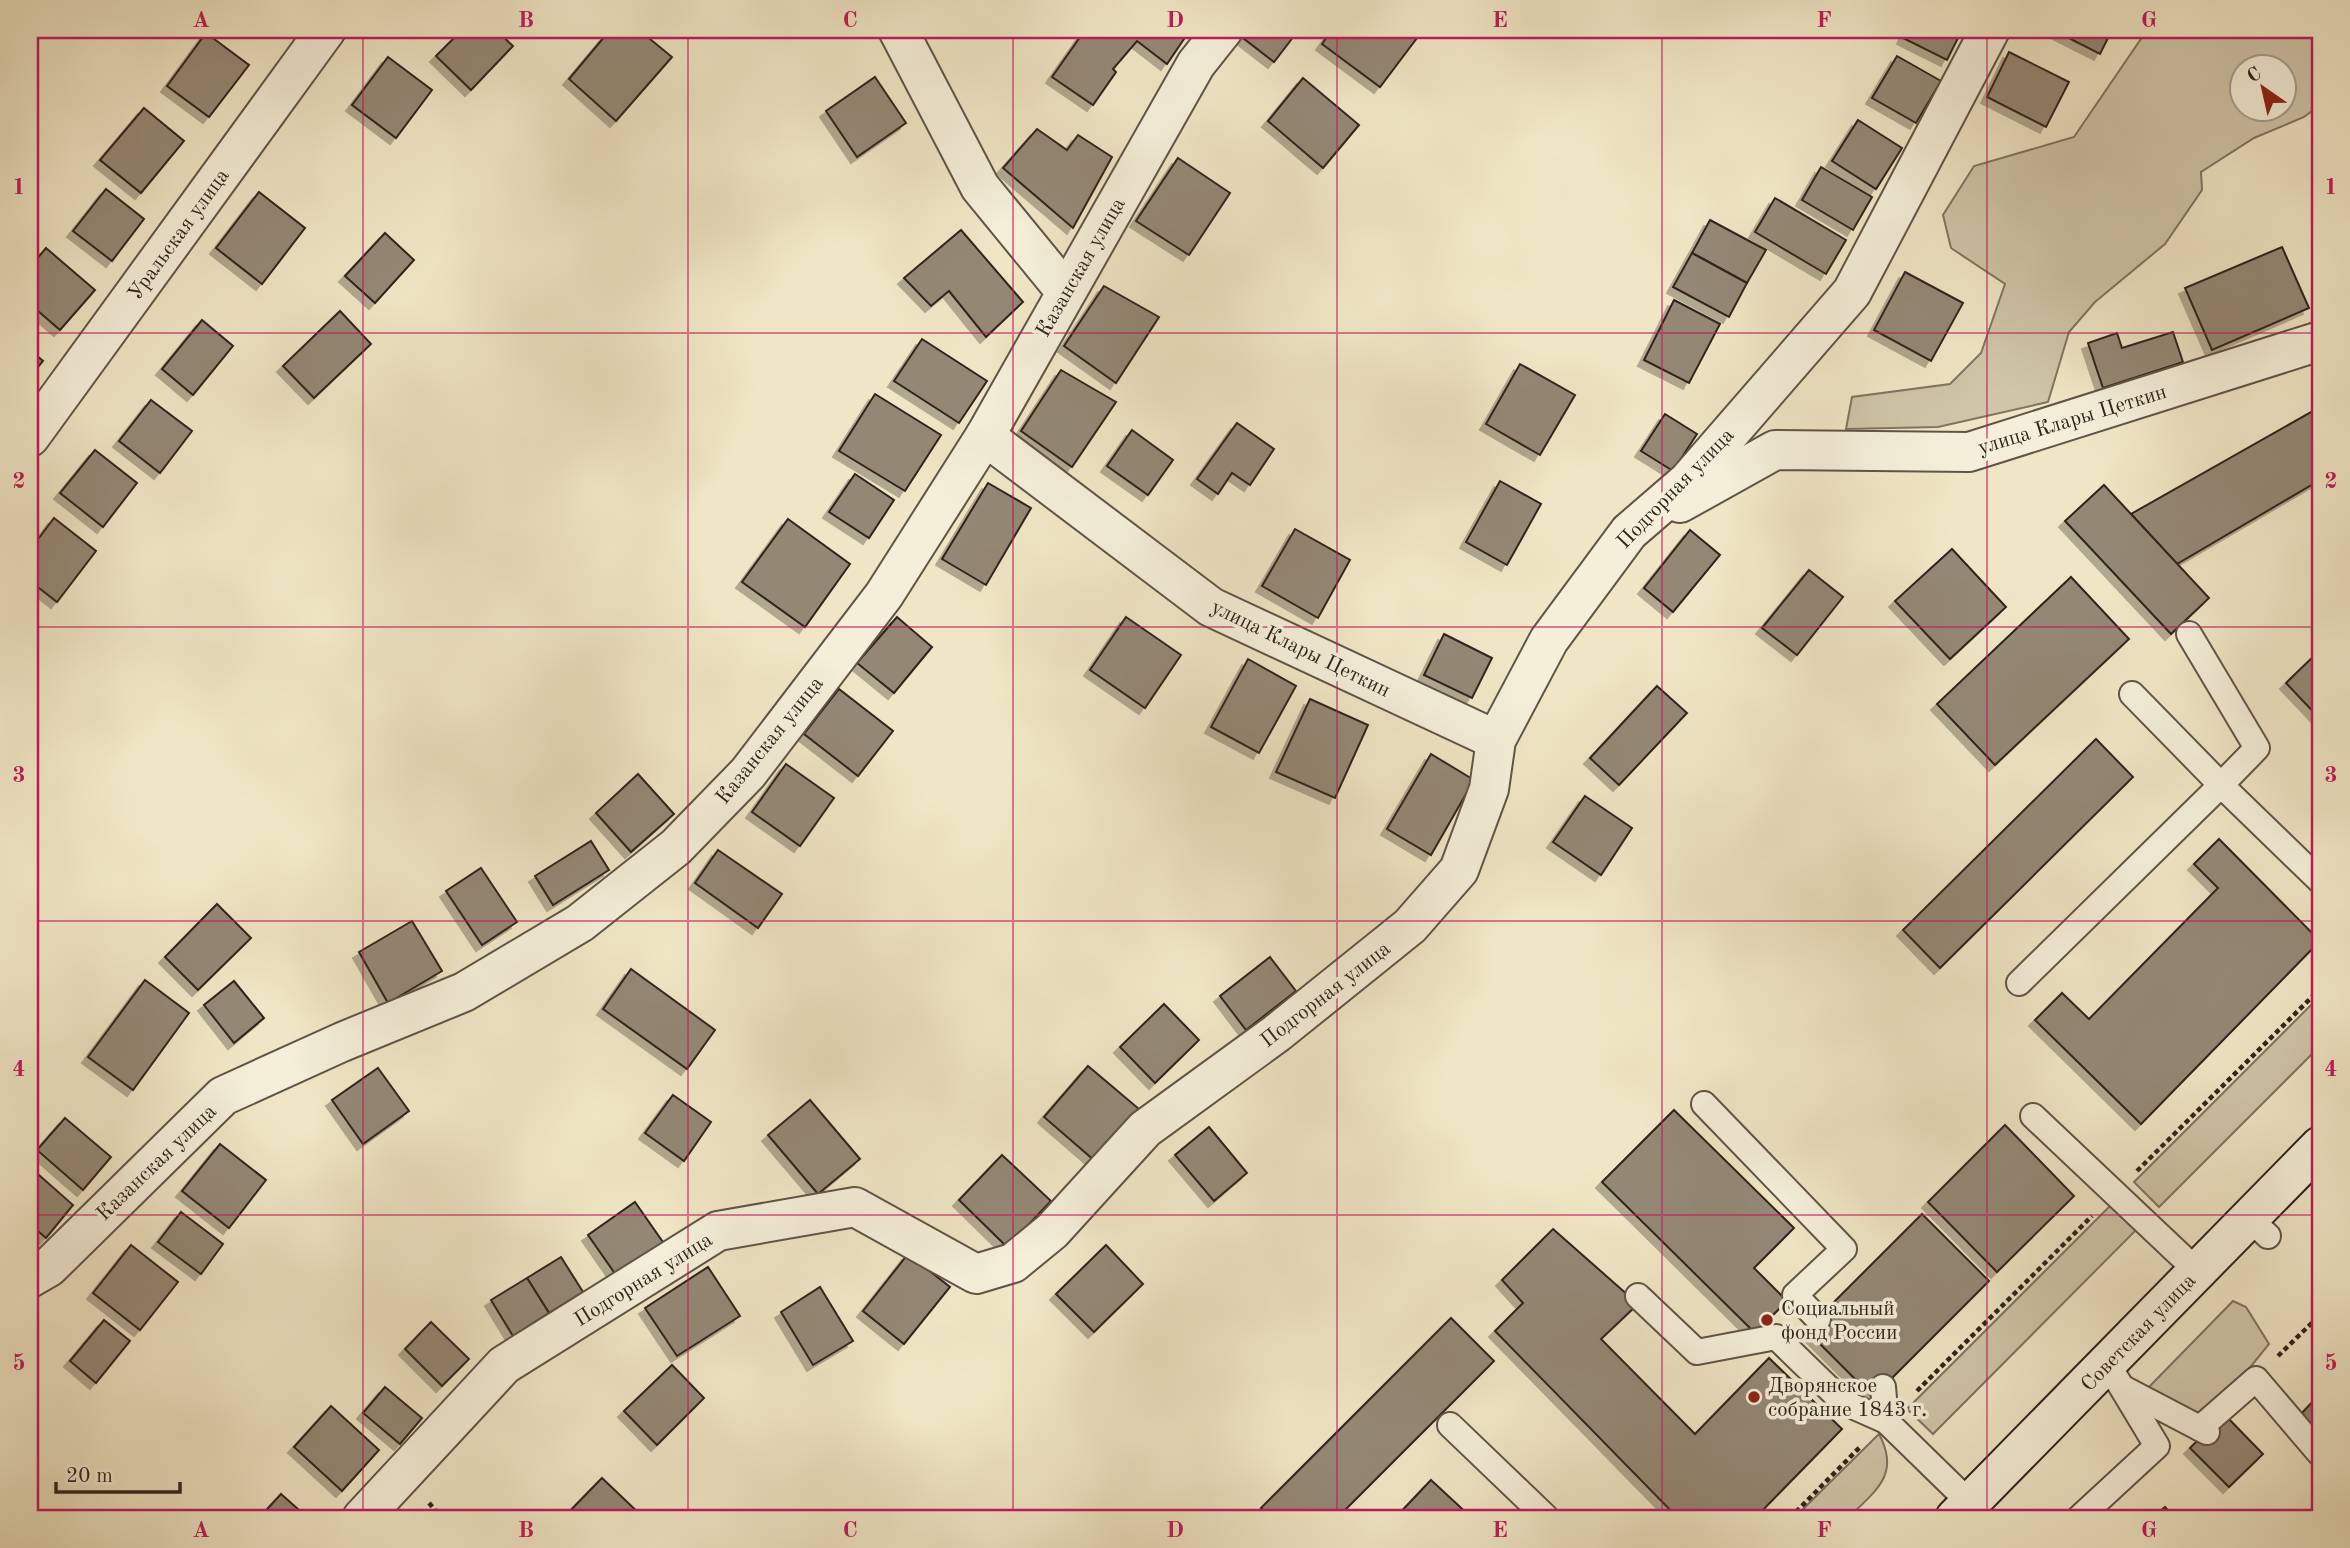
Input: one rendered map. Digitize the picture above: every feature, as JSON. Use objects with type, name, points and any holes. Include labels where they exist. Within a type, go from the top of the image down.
[{"type":"street","name":"Уральская улица","points":[[30,437],[326,30]]},
{"type":"street","points":[[898,30],[980,187],[1066,292]]},
{"type":"street","name":"Казанская улица","points":[[30,1278],[49,1266],[223,1096],[342,1042],[464,992],[580,923],[676,847],[748,773],[884,595],[985,436],[1196,64],[1223,30]]},
{"type":"street","name":"Подгорная улица","points":[[362,1518],[504,1365],[718,1231],[855,1207],[976,1274],[1013,1263],[1052,1231],[1145,1129],[1277,1033],[1410,926],[1458,870],[1489,789],[1496,740],[1549,639],[1629,532],[1688,481],[1852,292],[1990,30]]},
{"type":"street","name":"улица Клары Цеткин","points":[[1629,532],[1774,450],[1969,452],[2320,341]]},
{"type":"street","name":"улица Клары Цеткин","points":[[985,436],[1211,607],[1496,740]]},
{"type":"street","name":"Советская улица","points":[[1962,1511],[2115,1376],[2197,1271],[2259,1227],[2320,1146]]},
{"type":"lane","points":[[2019,983],[2257,748],[2189,634]]},
{"type":"lane","points":[[2132,694],[2320,881]]},
{"type":"lane","points":[[1703,1104],[1844,1249],[1795,1295],[1818,1319]]},
{"type":"lane","points":[[2033,1116],[2197,1271]]},
{"type":"lane","points":[[1638,1296],[1697,1352],[1776,1337],[1843,1402],[1886,1421],[1962,1511]]},
{"type":"lane","points":[[2115,1376],[2203,1430],[2256,1379],[2320,1454]]},
{"type":"lane","points":[[2079,1518],[2157,1446],[2115,1376]]},
{"type":"lane","points":[[1883,1387],[1886,1421]]},
{"type":"lane","points":[[1450,1425],[1547,1518]]},
{"type":"path","points":[[1790,1518],[2320,989]]},
{"type":"path","points":[[2256,1379],[2320,1315]]},
{"type":"shaded area","points":[[2147,30],[2320,30],[2320,105],[2298,120],[2298,52],[2228,52],[2228,122],[2292,122],[2254,138],[2201,172],[2202,190],[2165,244],[2095,302],[2069,332],[2048,402],[1938,427],[1846,429],[1852,397],[1950,384],[1981,353],[2005,284],[1951,248],[1943,215],[1974,166],[2074,137]]},
{"type":"shaded area","points":[[2320,996],[2320,1046],[2159,1207],[2134,1182]]},
{"type":"shaded area","points":[[2111,1205],[2136,1230],[1933,1434],[1907,1409]]},
{"type":"shaded area","points":[[2233,1301],[2246,1307],[2269,1344],[2244,1375],[2198,1413],[2147,1389]]},
{"type":"shaded area","points":[[1879,1434],[1885,1448],[1886,1471],[1875,1490],[1848,1518],[1794,1518]]},
{"type":"building","points":[[462,30],[496,30],[513,46],[471,90],[436,56]]},
{"type":"building","points":[[610,30],[639,30],[672,57],[616,121],[569,79]]},
{"type":"building","points":[[1085,30],[1172,30],[1184,39],[1167,64],[1137,41],[1113,69],[1116,72],[1093,105],[1052,77]]},
{"type":"building","points":[[1250,30],[1286,30],[1294,36],[1274,62],[1243,38]]},
{"type":"building","points":[[1332,30],[1423,30],[1380,87],[1322,44]]},
{"type":"building","points":[[1907,30],[1962,30],[1947,60],[1903,38]]},
{"type":"building","points":[[2053,30],[2112,30],[2100,54]]},
{"type":"building","points":[[206,33],[249,65],[209,117],[167,86]]},
{"type":"building","points":[[2009,52],[2069,82],[2046,127],[1987,97]]},
{"type":"building","points":[[1897,56],[1941,81],[1916,123],[1872,98]]},
{"type":"building","points":[[388,57],[432,90],[396,138],[352,105]]},
{"type":"building","points":[[875,77],[906,123],[857,157],[826,111]]},
{"type":"building","points":[[1303,78],[1359,125],[1323,168],[1268,121]]},
{"type":"building","points":[[144,108],[184,141],[141,193],[100,160]]},
{"type":"building","points":[[1858,120],[1902,148],[1876,189],[1832,161]]},
{"type":"building","points":[[1037,129],[1067,150],[1078,135],[1112,157],[1073,228],[1003,168]]},
{"type":"building","points":[[1178,158],[1230,193],[1189,255],[1136,221]]},
{"type":"building","points":[[1821,167],[1872,197],[1853,230],[1802,200]]},
{"type":"building","points":[[106,189],[144,219],[112,261],[73,231]]},
{"type":"building","points":[[259,192],[305,228],[262,284],[216,248]]},
{"type":"building","points":[[1775,198],[1846,240],[1826,274],[1755,232]]},
{"type":"building","points":[[1710,220],[1766,250],[1747,283],[1692,253]]},
{"type":"building","points":[[961,230],[1023,302],[986,337],[949,291],[931,306],[904,278]]},
{"type":"building","points":[[385,233],[414,260],[375,303],[345,276]]},
{"type":"building","points":[[2282,247],[2309,308],[2212,350],[2185,288]]},
{"type":"building","points":[[46,248],[95,290],[60,330],[30,304],[30,267]]},
{"type":"building","points":[[1692,253],[1747,283],[1729,317],[1673,287]]},
{"type":"building","points":[[1905,272],[1963,303],[1931,361],[1874,330]]},
{"type":"building","points":[[1104,286],[1159,317],[1116,383],[1064,346]]},
{"type":"building","points":[[1674,300],[1720,324],[1689,383],[1644,360]]},
{"type":"building","points":[[340,311],[371,344],[314,398],[283,366]]},
{"type":"building","points":[[202,320],[233,346],[193,395],[162,369]]},
{"type":"building","points":[[2173,332],[2183,362],[2103,388],[2088,343],[2117,333],[2122,348]]},
{"type":"building","points":[[922,339],[987,381],[959,423],[894,381]]},
{"type":"building","points":[[30,350],[43,361],[30,377]]},
{"type":"building","points":[[1520,364],[1575,395],[1540,455],[1486,424]]},
{"type":"building","points":[[1061,370],[1116,402],[1072,467],[1021,431]]},
{"type":"building","points":[[875,394],[941,435],[905,491],[839,451]]},
{"type":"building","points":[[151,400],[192,431],[160,473],[119,441]]},
{"type":"building","points":[[2320,407],[2320,480],[2177,564],[2131,514]]},
{"type":"building","points":[[1665,414],[1697,434],[1673,471],[1641,451]]},
{"type":"building","points":[[1237,423],[1274,449],[1250,485],[1232,473],[1218,494],[1197,479]]},
{"type":"building","points":[[1132,430],[1173,460],[1148,495],[1107,466]]},
{"type":"building","points":[[95,450],[137,483],[103,527],[60,493]]},
{"type":"building","points":[[855,474],[894,500],[869,538],[829,512]]},
{"type":"building","points":[[1500,481],[1541,504],[1507,565],[1466,542]]},
{"type":"building","points":[[988,483],[1031,508],[986,585],[942,559]]},
{"type":"building","points":[[2104,485],[2209,598],[2171,634],[2065,521]]},
{"type":"building","points":[[54,518],[96,551],[57,602],[30,581],[30,550]]},
{"type":"building","points":[[788,519],[850,564],[805,627],[742,582]]},
{"type":"building","points":[[1295,529],[1350,560],[1318,618],[1262,586]]},
{"type":"building","points":[[1690,530],[1720,555],[1673,612],[1644,588]]},
{"type":"building","points":[[1952,549],[2006,607],[1950,659],[1895,601]]},
{"type":"building","points":[[1809,570],[1843,597],[1797,655],[1762,628]]},
{"type":"building","points":[[2071,577],[2129,639],[1995,765],[1937,704]]},
{"type":"building","points":[[897,617],[932,647],[894,693],[857,663]]},
{"type":"building","points":[[1126,617],[1181,655],[1145,708],[1090,670]]},
{"type":"building","points":[[1444,634],[1492,658],[1472,698],[1424,675]]},
{"type":"building","points":[[2317,653],[2320,656],[2320,719],[2286,683]]},
{"type":"building","points":[[1248,659],[1296,686],[1259,753],[1211,727]]},
{"type":"building","points":[[1657,686],[1687,713],[1619,785],[1590,758]]},
{"type":"building","points":[[839,689],[893,731],[858,776],[804,734]]},
{"type":"building","points":[[1310,699],[1368,725],[1335,798],[1276,772]]},
{"type":"building","points":[[2096,739],[2133,777],[1940,968],[1903,930]]},
{"type":"building","points":[[1431,754],[1474,780],[1431,855],[1387,829]]},
{"type":"building","points":[[786,764],[834,798],[800,846],[752,812]]},
{"type":"building","points":[[638,774],[674,814],[631,852],[596,813]]},
{"type":"building","points":[[1585,796],[1632,828],[1601,875],[1553,842]]},
{"type":"building","points":[[2219,839],[2320,941],[2141,1124],[2035,1020],[2062,993],[2089,1019],[2218,888],[2194,864]]},
{"type":"building","points":[[591,841],[609,870],[553,905],[535,876]]},
{"type":"building","points":[[718,850],[782,894],[758,928],[695,883]]},
{"type":"building","points":[[481,868],[517,922],[482,945],[446,891]]},
{"type":"building","points":[[217,904],[251,938],[198,990],[165,957]]},
{"type":"building","points":[[412,921],[442,971],[388,1003],[359,952]]},
{"type":"building","points":[[1270,957],[1296,991],[1246,1030],[1220,996]]},
{"type":"building","points":[[631,969],[715,1030],[687,1069],[603,1009]]},
{"type":"building","points":[[145,980],[189,1013],[133,1090],[88,1057]]},
{"type":"building","points":[[234,981],[264,1018],[234,1043],[204,1005]]},
{"type":"building","points":[[1164,1004],[1199,1040],[1155,1083],[1120,1047]]},
{"type":"building","points":[[1088,1066],[1139,1109],[1095,1161],[1044,1117]]},
{"type":"building","points":[[378,1068],[409,1111],[363,1144],[332,1100]]},
{"type":"building","points":[[673,1095],[711,1122],[684,1161],[645,1133]]},
{"type":"building","points":[[810,1100],[860,1159],[818,1194],[768,1135]]},
{"type":"building","points":[[1674,1110],[1794,1228],[1754,1268],[1787,1301],[1755,1333],[1602,1182]]},
{"type":"building","points":[[65,1118],[111,1157],[83,1190],[37,1150]]},
{"type":"building","points":[[2005,1125],[2074,1196],[1997,1272],[1928,1202]]},
{"type":"building","points":[[1209,1127],[1247,1173],[1214,1201],[1175,1155]]},
{"type":"building","points":[[220,1144],[266,1180],[229,1228],[182,1191]]},
{"type":"building","points":[[1002,1155],[1051,1201],[1007,1247],[959,1200]]},
{"type":"building","points":[[31,1168],[73,1205],[46,1238],[30,1224]]},
{"type":"building","points":[[635,1202],[665,1245],[618,1278],[588,1235]]},
{"type":"building","points":[[181,1212],[223,1244],[201,1274],[158,1242]]},
{"type":"building","points":[[1922,1214],[1989,1281],[1873,1397],[1806,1330]]},
{"type":"building","points":[[1553,1229],[1638,1304],[1601,1339],[1695,1434],[1769,1358],[1842,1429],[1755,1518],[1678,1518],[1495,1331],[1523,1303],[1502,1280]]},
{"type":"building","points":[[131,1245],[178,1282],[140,1330],[93,1293]]},
{"type":"building","points":[[1106,1245],[1143,1284],[1094,1332],[1056,1294]]},
{"type":"building","points":[[908,1254],[950,1287],[904,1344],[863,1311]]},
{"type":"building","points":[[561,1257],[583,1292],[549,1313],[527,1278]]},
{"type":"building","points":[[708,1267],[740,1316],[677,1356],[645,1308]]},
{"type":"building","points":[[527,1278],[549,1313],[513,1336],[491,1300]]},
{"type":"building","points":[[820,1287],[853,1341],[813,1365],[781,1312]]},
{"type":"building","points":[[1451,1318],[1494,1361],[1337,1518],[1271,1518],[1261,1508]]},
{"type":"building","points":[[104,1320],[130,1341],[96,1383],[70,1361]]},
{"type":"building","points":[[431,1322],[469,1359],[442,1386],[405,1349]]},
{"type":"building","points":[[672,1365],[704,1398],[657,1445],[624,1411]]},
{"type":"building","points":[[385,1387],[422,1418],[400,1444],[363,1413]]},
{"type":"building","points":[[2320,1394],[2320,1437],[2299,1416]]},
{"type":"building","points":[[331,1406],[379,1450],[342,1491],[294,1447]]},
{"type":"building","points":[[2224,1414],[2263,1454],[2229,1487],[2190,1448]]},
{"type":"building","points":[[602,1478],[644,1518],[563,1518]]},
{"type":"building","points":[[1431,1480],[1472,1518],[1395,1518]]},
{"type":"building","points":[[281,1494],[308,1518],[259,1518]]},
{"type":"building","points":[[2165,1507],[2175,1518],[2152,1518]]},
{"type":"place","name":"Социальный фонд России","points":[[1767,1320]]},
{"type":"place","name":"Дворянское собрание 1843 г.","points":[[1754,1397]]}]
